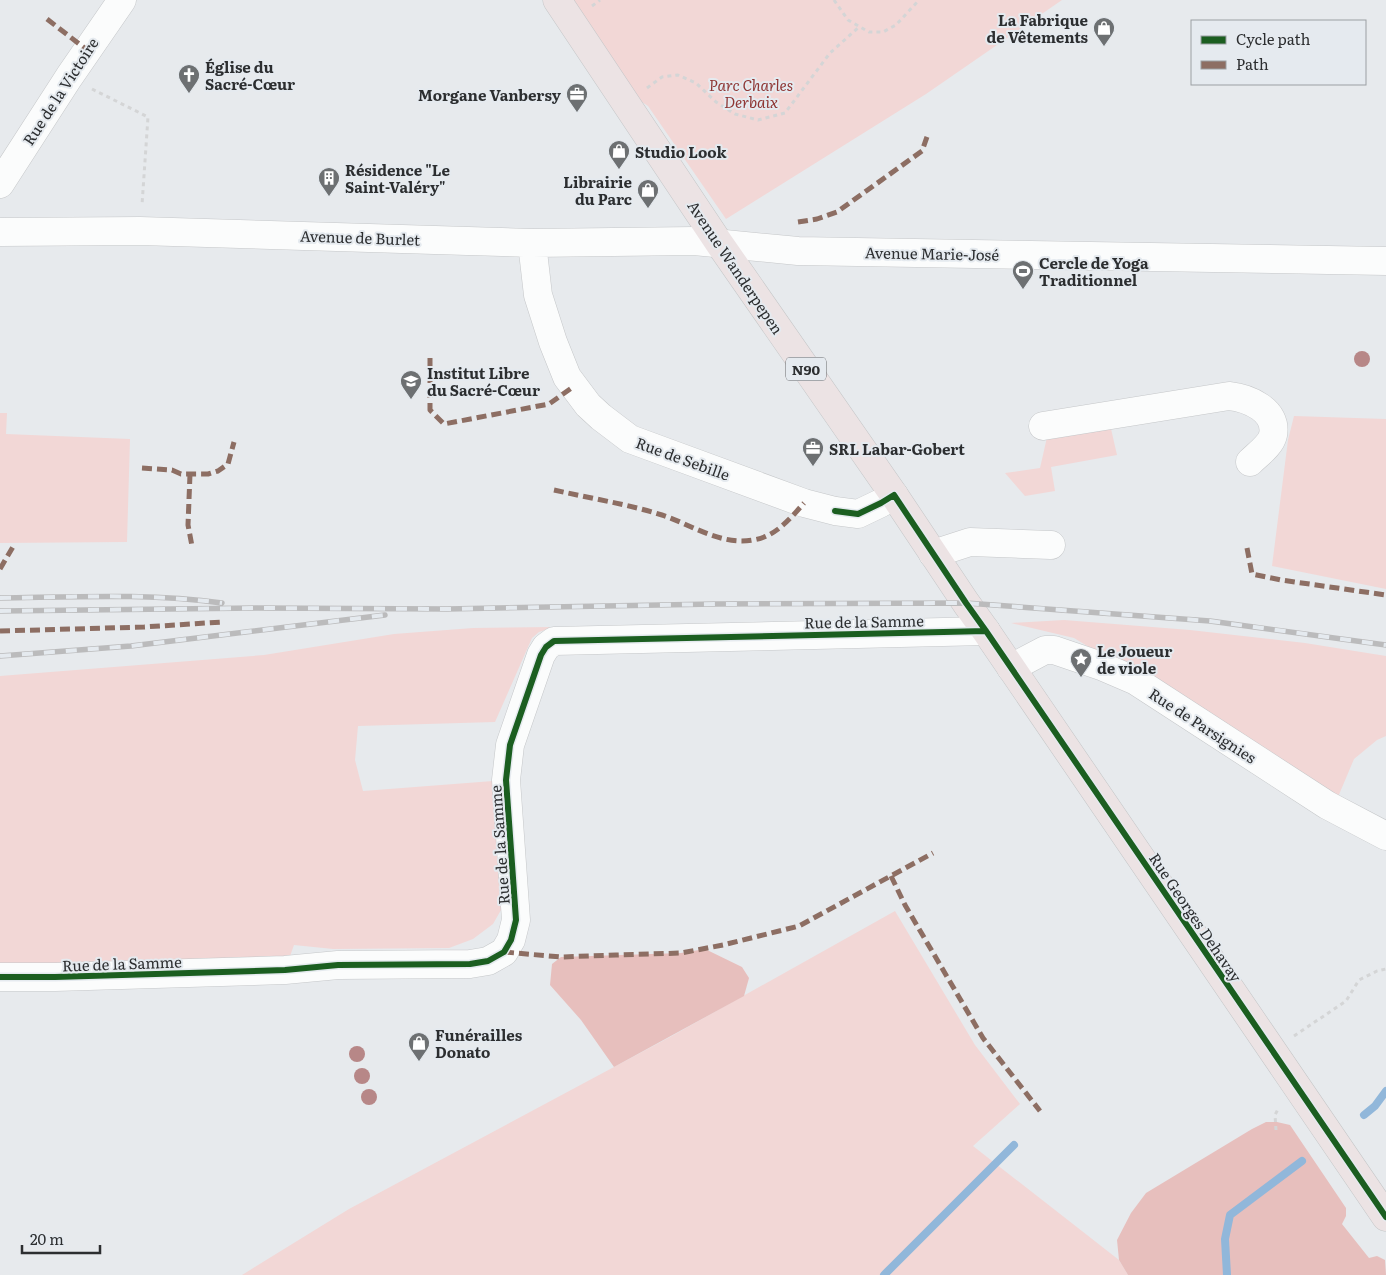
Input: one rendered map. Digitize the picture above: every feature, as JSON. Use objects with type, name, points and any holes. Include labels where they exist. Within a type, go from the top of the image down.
[{"type":"main road","name":"Avenue Wanderpepen","points":[[557,0],[719,243],[986,631]]},
{"type":"main road","name":"Rue Georges Dehavay","points":[[986,631],[1386,1217]]},
{"type":"street","name":"Rue de la Victoire","points":[[0,184],[118,2]]},
{"type":"street","name":"Avenue de Burlet","points":[[0,232],[140,231],[532,243],[694,241],[719,243]]},
{"type":"street","name":"Rue de Sebille","points":[[532,243],[538,295],[552,342],[567,377],[588,405],[630,439],[804,503],[835,511],[858,514],[894,495]]},
{"type":"street","name":"Avenue Marie-José","points":[[719,243],[798,251],[1386,260]]},
{"type":"street","points":[[1043,426],[1229,396],[1240,397],[1252,401],[1272,418],[1273,436],[1250,462]]},
{"type":"street","points":[[933,554],[970,542],[1051,545]]},
{"type":"street","name":"Rue de la Samme","points":[[0,977],[285,970],[338,965],[451,965],[488,961],[504,952],[511,940],[516,920],[506,780],[510,745],[541,655],[554,640],[986,631]]},
{"type":"street","name":"Rue de Parsignies","points":[[1011,668],[1045,650],[1054,650],[1101,666],[1136,681],[1326,805],[1386,836]]},
{"type":"path","points":[[834,0],[848,20],[869,32],[883,32],[896,25],[919,0]]},
{"type":"path","points":[[626,103],[662,77],[678,75],[696,83],[716,102],[734,114],[758,120],[785,113],[830,53],[859,26]]},
{"type":"path","points":[[69,77],[148,117],[140,231]]},
{"type":"path","points":[[1272,1050],[1346,1001],[1359,980],[1377,971],[1386,970]]},
{"type":"green space","name":"Parc Charles Derbaix","points":[[570,0],[1062,0],[926,94],[726,219],[648,106],[642,102],[631,88]]},
{"type":"green space","points":[[0,413],[7,413],[6,434],[130,439],[127,542],[0,543]]},
{"type":"green space","points":[[1294,416],[1386,419],[1386,589],[1272,566],[1288,440]]},
{"type":"green space","points":[[1109,420],[1117,455],[1051,467],[1055,491],[1025,496],[1005,473],[1040,468],[1048,433]]},
{"type":"green space","points":[[1064,620],[1190,630],[1305,643],[1386,656],[1386,736],[1377,740],[1354,759],[1338,797],[1074,638],[1011,623]]},
{"type":"green space","points":[[554,627],[539,632],[532,638],[495,722],[358,726],[355,760],[363,791],[493,781],[501,910],[493,924],[473,939],[449,948],[333,949],[294,945],[285,970],[0,976],[0,676],[264,655],[394,634],[473,628]]},
{"type":"green space","points":[[895,911],[975,1045],[1020,1104],[973,1146],[1119,1260],[1128,1275],[242,1275],[349,1209],[670,1037]]},
{"type":"shaded area","points":[[705,949],[742,967],[749,978],[744,996],[614,1067],[581,1020],[550,985],[552,964],[561,957],[681,953]]},
{"type":"shaded area","points":[[1266,1122],[1290,1125],[1346,1208],[1346,1216],[1342,1224],[1369,1258],[1377,1256],[1385,1260],[1386,1275],[1128,1275],[1119,1260],[1117,1240],[1131,1213],[1146,1193]]},
{"type":"waterway","points":[[1364,1115],[1375,1106],[1386,1091]]},
{"type":"waterway","points":[[884,1275],[1014,1145]]},
{"type":"waterway","points":[[1227,1275],[1225,1239],[1230,1215],[1302,1161]]},
{"type":"railway","points":[[0,598],[139,597],[222,603]]},
{"type":"railway","points":[[0,611],[257,608],[447,609],[715,604],[966,603],[1210,621],[1386,645]]},
{"type":"railway","points":[[0,656],[131,646],[385,615]]},
{"type":"marked path","points":[[47,19],[87,50]]},
{"type":"marked path","points":[[798,222],[817,219],[837,212],[922,151],[928,134]]},
{"type":"marked path","points":[[430,358],[430,410],[444,424],[549,404],[573,387]]},
{"type":"marked path","points":[[142,468],[172,470],[181,474],[208,474],[218,471],[228,464],[234,442]]},
{"type":"marked path","points":[[190,474],[188,525],[192,546]]},
{"type":"marked path","points":[[554,490],[649,511],[718,537],[741,541],[761,538],[775,531],[788,521],[804,503]]},
{"type":"marked path","points":[[0,569],[14,545]]},
{"type":"marked path","points":[[1247,548],[1252,574],[1386,595]]},
{"type":"marked path","points":[[0,631],[144,627],[222,622]]},
{"type":"marked path","points":[[504,952],[561,957],[681,953],[723,945],[799,926],[933,853]]},
{"type":"marked path","points":[[891,876],[905,905],[983,1038],[1040,1111]]},
{"type":"cycle path","points":[[835,511],[858,514],[894,495],[1386,1217]]},
{"type":"cycle path","points":[[0,977],[285,970],[338,965],[470,964],[488,961],[504,952],[511,940],[516,920],[506,780],[510,745],[541,655],[546,647],[554,641],[986,631]]},
{"type":"place","name":"La Fabrique de Vêtements","points":[[1104,47]]},
{"type":"place","name":"Église du Sacré-Cœur","points":[[189,94]]},
{"type":"place","name":"Morgane Vanbersy","points":[[577,113]]},
{"type":"place","name":"Studio Look","points":[[619,170]]},
{"type":"place","name":"Résidence \"Le Saint-Valéry\"","points":[[329,197]]},
{"type":"place","name":"Librairie du Parc","points":[[648,209]]},
{"type":"place","name":"Cercle de Yoga Traditionnel","points":[[1023,290]]},
{"type":"place","name":"Institut Libre du Sacré-Cœur","points":[[411,400]]},
{"type":"place","name":"SRL Labar-Gobert","points":[[813,467]]},
{"type":"place","name":"Le Joueur de viole","points":[[1081,678]]},
{"type":"place","name":"Funérailles Donato","points":[[419,1062]]}]
